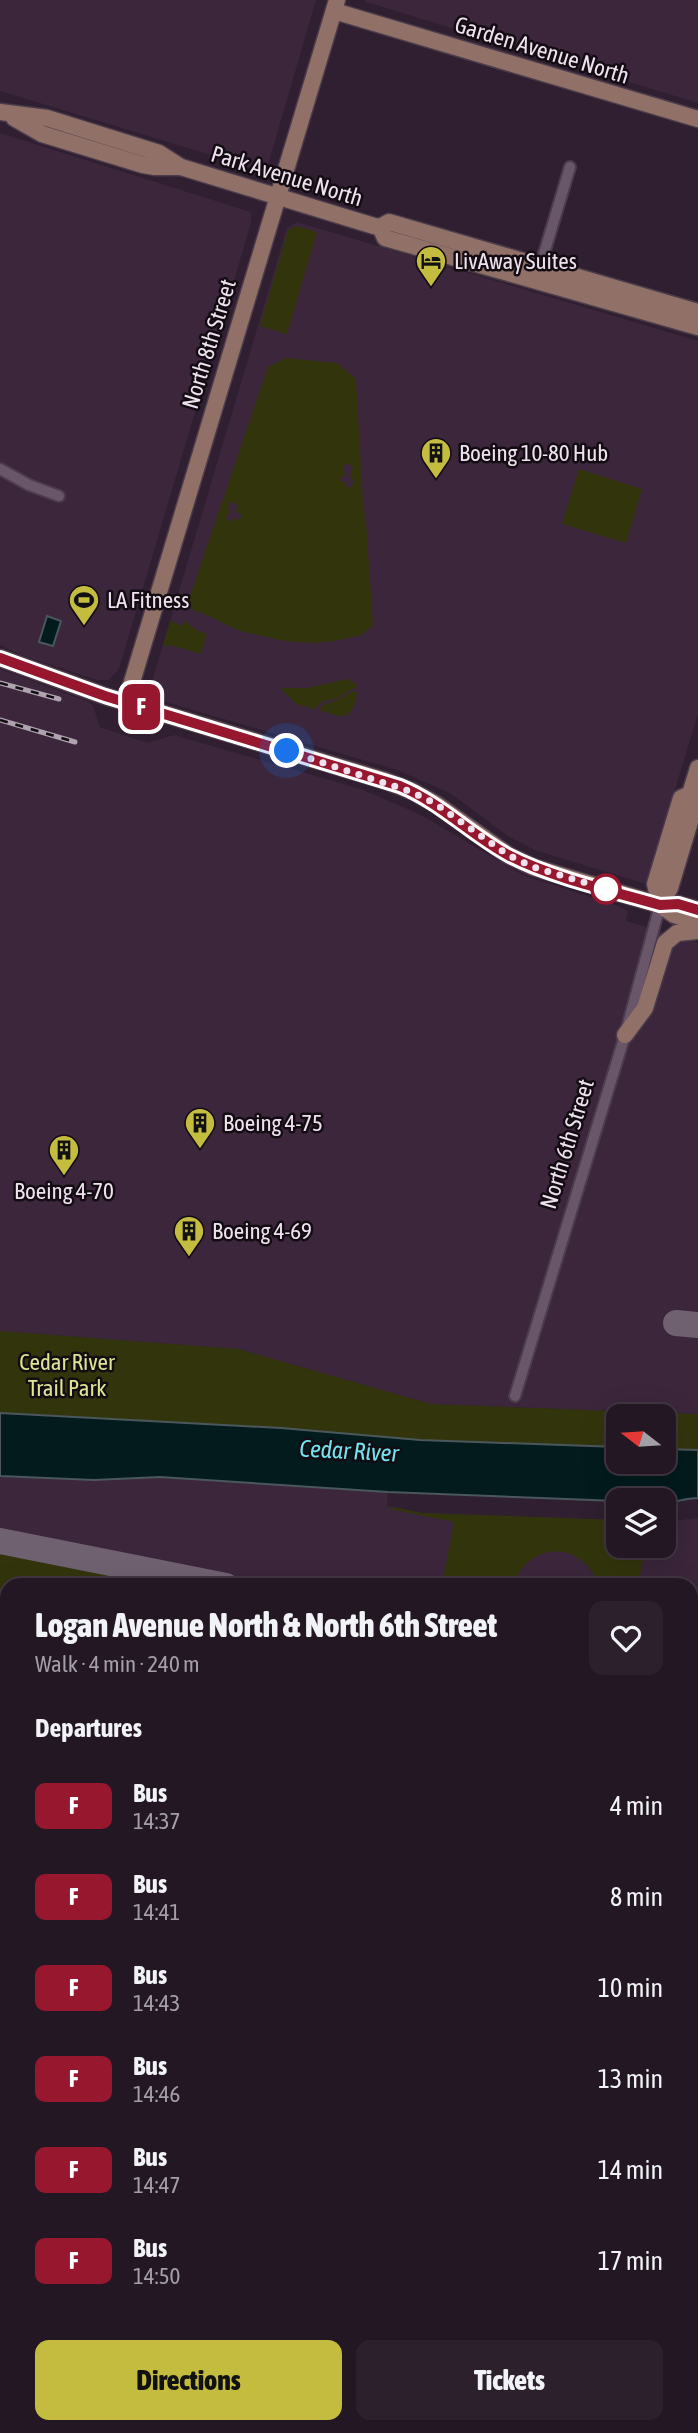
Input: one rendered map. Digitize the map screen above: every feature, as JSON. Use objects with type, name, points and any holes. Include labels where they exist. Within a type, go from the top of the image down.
[{"type":"street","name":"Garden Avenue North","points":[[336,5],[698,119]]},
{"type":"street","name":"North 8th Street","points":[[126,702],[336,5]]},
{"type":"street","name":"Park Avenue North","points":[[4,114],[47,118],[159,153],[181,167],[380,228],[385,238],[698,327]]},
{"type":"street","points":[[540,267],[570,167]]},
{"type":"street","name":"Park Avenue North","points":[[380,228],[389,222],[698,312]]},
{"type":"street","points":[[0,469],[29,485],[58,496]]},
{"type":"street","points":[[0,658],[126,702],[393,784],[436,804],[508,855],[533,867],[660,905],[674,915],[698,923]]},
{"type":"street","name":"North 6th Street","points":[[515,1396],[625,1035],[660,905],[692,837],[695,805],[690,794],[698,768]]},
{"type":"street","name":"North 6th Street","points":[[660,905],[655,884],[681,798],[690,794]]},
{"type":"street","points":[[660,905],[678,904],[698,910]]},
{"type":"street","points":[[625,1035],[645,1008],[665,943],[677,933],[698,931]]},
{"type":"shaded area","points":[[0,0],[316,0],[268,165],[260,170],[0,91]]},
{"type":"shaded area","points":[[364,0],[698,0],[698,103],[366,2]]},
{"type":"shaded area","points":[[0,133],[251,212],[251,223],[119,669],[109,680],[97,680],[24,656],[0,645]]},
{"type":"shaded area","points":[[297,222],[698,341],[698,714],[646,884],[534,850],[508,836],[450,793],[397,770],[162,701],[152,691],[151,685],[287,228]]},
{"type":"shaded area","points":[[0,669],[89,702],[100,727],[147,743],[174,735],[361,789],[421,815],[523,875],[618,906],[628,911],[626,921],[698,943],[698,1414],[676,1413],[676,1404],[606,1404],[606,1411],[431,1404],[238,1349],[0,1331]]},
{"type":"shaded area","points":[[0,1476],[94,1480],[160,1477],[382,1490],[388,1492],[387,1506],[423,1513],[606,1520],[606,1558],[676,1558],[676,1521],[698,1518],[698,1578],[0,1578]]},
{"type":"green space","points":[[297,226],[317,232],[287,334],[260,326],[288,230]]},
{"type":"green space","points":[[286,358],[337,363],[356,379],[373,625],[362,635],[315,643],[285,641],[240,631],[198,611],[197,613],[187,605],[268,367]],"holes":[[[347,463],[353,467],[350,476],[354,481],[350,488],[346,486],[346,482],[340,481],[345,475],[343,467]],[[230,502],[236,503],[238,507],[235,511],[242,515],[239,520],[233,518],[231,522],[226,518],[230,512]]]},
{"type":"green space","points":[[579,469],[642,489],[626,543],[562,524]]},
{"type":"green space","points":[[170,621],[182,626],[185,621],[207,634],[201,654],[163,645]]},
{"type":"green space","points":[[348,679],[358,686],[336,699],[323,701],[315,709],[296,704],[280,688],[307,688]]},
{"type":"green space","points":[[358,692],[354,706],[348,715],[338,716],[319,710],[324,704]]},
{"type":"green space","name":"Cedar River Trail Park","points":[[0,1331],[238,1349],[431,1404],[606,1411],[606,1447],[420,1440],[181,1422],[0,1413]]},
{"type":"green space","name":"Cedar River Trail Park","points":[[676,1413],[698,1414],[698,1450],[676,1449]]},
{"type":"green space","points":[[392,1507],[423,1513],[606,1520],[606,1558],[643,1558],[639,1578],[595,1578],[581,1560],[556,1552],[531,1560],[517,1578],[443,1578],[454,1522],[390,1509]]},
{"type":"green space","points":[[0,1547],[156,1578],[0,1578]]},
{"type":"water","points":[[47,616],[61,621],[53,646],[39,642]]},
{"type":"water","name":"Cedar River","points":[[0,1413],[281,1428],[420,1440],[606,1447],[606,1474],[676,1474],[676,1449],[698,1450],[698,1498],[676,1501],[676,1488],[606,1488],[606,1501],[388,1492],[160,1477],[94,1480],[0,1476]]},
{"type":"taxiway","points":[[676,1323],[698,1325]]},
{"type":"taxiway","points":[[0,1541],[186,1578]]},
{"type":"railway","points":[[0,683],[59,699]]},
{"type":"railway","points":[[0,720],[75,742]]},
{"type":"bus line","name":"F","points":[[0,658],[105,696],[400,786],[436,804],[508,855],[533,867],[660,905],[678,904],[698,910]]},
{"type":"place","name":"LivAway Suites","points":[[431,288]]},
{"type":"place","name":"Boeing 10-80 Hub","points":[[436,480]]},
{"type":"place","name":"LA Fitness","points":[[84,627]]},
{"type":"place","name":"Boeing 4-75","points":[[200,1150]]},
{"type":"place","name":"Boeing 4-70","points":[[64,1177]]},
{"type":"place","name":"Boeing 4-69","points":[[189,1258]]},
{"type":"route","points":[[287,751],[386,781],[412,792],[436,804],[508,855],[533,867],[606,889]]}]
